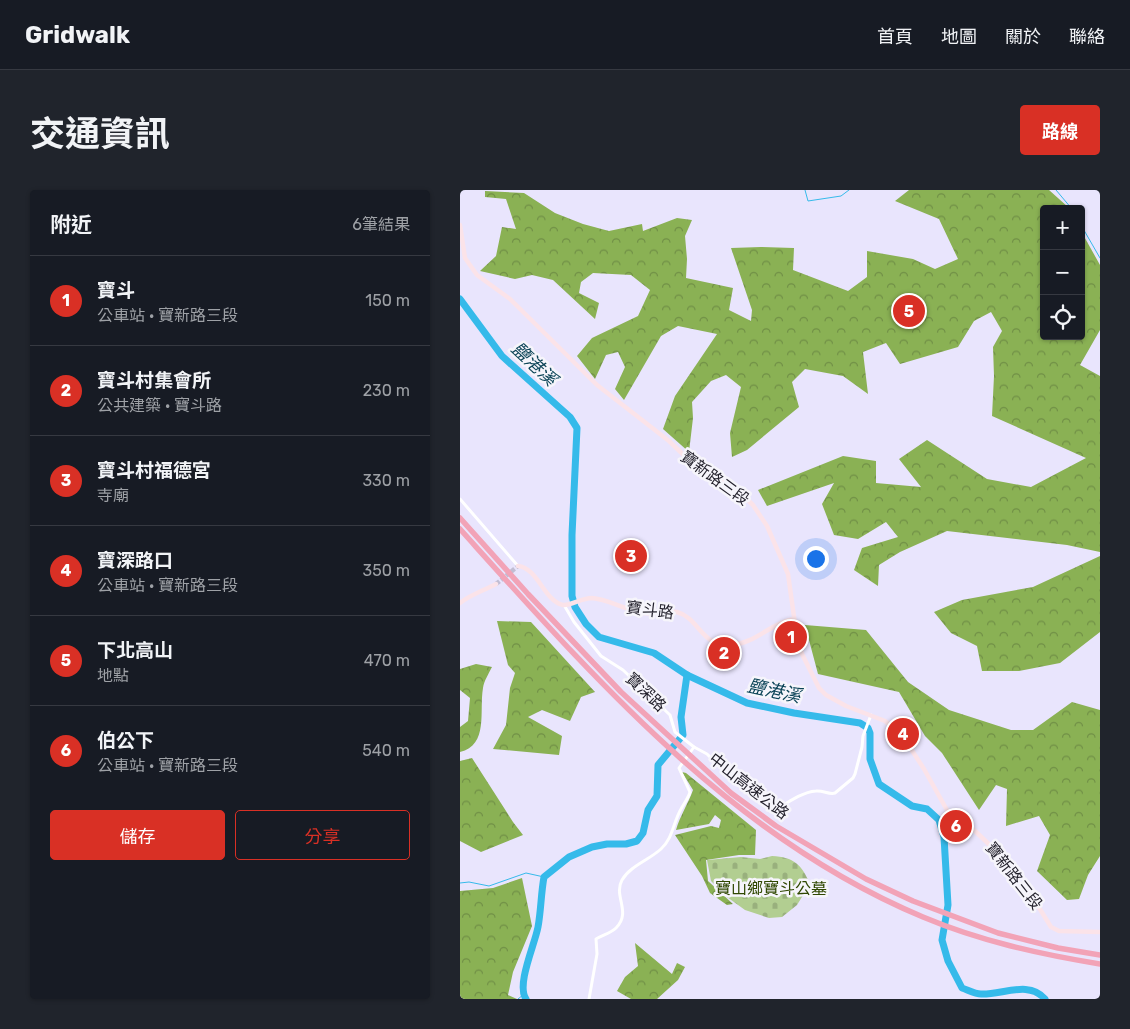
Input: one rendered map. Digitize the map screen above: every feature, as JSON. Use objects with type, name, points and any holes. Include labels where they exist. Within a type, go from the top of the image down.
[{"type":"highway","name":"中山高速公路","points":[[460,518],[541,608],[621,692],[731,793],[776,826],[866,879],[928,906],[998,933],[1058,948],[1100,955]]},
{"type":"highway","name":"中山高速公路","points":[[460,529],[597,679],[689,766],[778,837],[819,864],[864,889],[923,917],[1020,949],[1100,964]]},
{"type":"street","name":"寶新路三段","points":[[460,225],[466,258],[477,275],[510,299],[597,385],[669,441],[689,460],[735,488],[753,505],[767,526],[788,574],[793,619],[802,654],[819,688],[826,695],[846,706],[890,724],[905,738],[952,819],[974,830],[995,850],[1009,866],[1020,886],[1038,906],[1051,926],[1059,931],[1100,932]]},
{"type":"street","name":"寶深路","points":[[460,499],[518,566],[529,570],[554,600],[564,605],[574,622],[601,656],[622,670],[670,715],[674,730],[678,735],[707,754],[723,770],[768,804],[776,808],[813,791],[824,791],[831,794],[842,789],[855,774],[863,736],[871,715]]},
{"type":"street","points":[[460,604],[465,599],[488,590],[496,584]]},
{"type":"street","name":"寶斗路","points":[[564,605],[594,598],[636,612],[654,614],[671,611],[679,612],[708,638],[725,645],[749,641],[793,619]]},
{"type":"street","points":[[589,999],[597,954],[596,939],[610,932],[621,921],[624,914],[620,891],[622,880],[637,866],[659,851],[671,835],[690,792],[679,768],[694,747]]},
{"type":"green space","points":[[909,190],[1049,190],[1066,205],[1040,205],[1040,340],[1085,340],[1085,238],[1100,265],[1100,330],[1080,365],[1100,376],[1100,552],[1067,545],[947,531],[900,552],[879,565],[878,586],[854,570],[862,548],[898,537],[886,522],[858,539],[834,535],[822,504],[834,483],[767,506],[758,490],[843,456],[876,461],[876,483],[921,487],[899,459],[927,440],[987,479],[1031,487],[1086,458],[992,416],[993,347],[1002,331],[991,312],[974,321],[958,347],[900,364],[886,343],[863,352],[868,394],[843,376],[805,369],[792,382],[799,407],[747,450],[732,457],[730,433],[741,387],[726,375],[711,381],[692,402],[693,418],[689,452],[663,429],[675,396],[717,334],[678,326],[661,336],[624,400],[615,389],[625,367],[618,352],[606,355],[595,379],[577,356],[592,338],[638,316],[650,290],[631,275],[593,273],[581,282],[579,293],[599,303],[595,319],[553,280],[532,275],[515,279],[480,271],[496,256],[502,227],[516,229],[506,199],[485,197],[485,191],[524,193],[555,213],[583,224],[609,231],[642,224],[643,231],[677,218],[692,220],[685,236],[686,278],[733,288],[729,310],[751,321],[752,310],[731,248],[794,248],[793,270],[848,291],[867,277],[867,251],[913,259],[935,269],[958,259],[939,219],[895,201]]},
{"type":"green space","points":[[1100,556],[1100,632],[1060,663],[1019,671],[982,671],[977,646],[951,633],[934,612],[962,600],[1033,587]]},
{"type":"green space","points":[[497,621],[531,622],[595,692],[581,697],[570,721],[542,710],[528,717],[562,736],[559,755],[493,749],[506,725],[510,688],[515,673],[508,665]]},
{"type":"green space","points":[[805,625],[866,630],[908,682],[949,710],[1011,730],[1033,730],[1072,702],[1100,710],[1100,856],[1088,875],[1079,899],[1067,900],[1037,871],[1050,835],[1039,816],[1006,826],[1007,789],[996,785],[979,810],[942,753],[925,736],[899,692],[818,674]]},
{"type":"green space","points":[[476,664],[492,667],[483,688],[479,735],[469,748],[460,752],[460,727],[468,721],[470,698],[460,690],[460,669]]},
{"type":"green space","points":[[472,758],[523,835],[481,852],[460,841],[460,761]]},
{"type":"green space","points":[[682,772],[686,773],[756,830],[755,855],[739,855],[706,860],[708,881],[733,904],[727,905],[710,893],[702,876],[675,835],[711,826],[719,828],[721,820],[715,815],[709,824],[676,830],[693,790]]},
{"type":"green space","name":"寶山鄉寶斗公墓","points":[[772,856],[792,860],[804,872],[810,884],[797,905],[782,917],[769,918],[745,910],[727,897],[711,881],[707,860],[741,857],[760,859]]},
{"type":"green space","points":[[522,878],[532,926],[513,972],[508,995],[517,999],[460,999],[460,891],[493,888]]},
{"type":"green space","points":[[635,943],[672,974],[677,963],[685,967],[678,980],[657,999],[631,999],[617,991],[625,977],[638,966]]},
{"type":"waterway","points":[[805,190],[808,201],[841,196],[849,190]]},
{"type":"waterway","points":[[1056,190],[1069,205]]},
{"type":"waterway","points":[[1085,232],[1100,258]]},
{"type":"waterway","name":"鹽港溪","points":[[460,299],[502,356],[570,417],[577,428],[572,535],[572,596],[575,607],[586,624],[599,637],[654,653],[687,675],[747,703],[794,713],[860,723],[868,728],[870,733],[870,759],[879,784],[912,806],[927,809],[939,820],[944,837],[948,905],[942,940],[948,961],[962,988],[981,994],[1023,989],[1031,990],[1039,993],[1045,999]]},
{"type":"waterway","points":[[526,999],[523,984],[538,927],[544,877],[569,857],[592,847],[607,844],[626,844],[637,841],[643,833],[648,810],[657,796],[658,765],[683,735],[681,717],[687,675]]},
{"type":"waterway","points":[[460,883],[469,882],[489,886],[526,873],[544,877]]},
{"type":"waterway","points":[[518,999],[523,995]]},
{"type":"tunnel","points":[[496,584],[518,566]]},
{"type":"place","name":"下北高山","points":[[909,311]]},
{"type":"place","name":"寶斗村福德宮","points":[[631,556]]},
{"type":"place","name":"寶斗","points":[[791,637]]},
{"type":"place","name":"寶斗村集會所","points":[[724,653]]},
{"type":"place","name":"寶深路口","points":[[903,734]]},
{"type":"place","name":"伯公下","points":[[956,826]]}]
